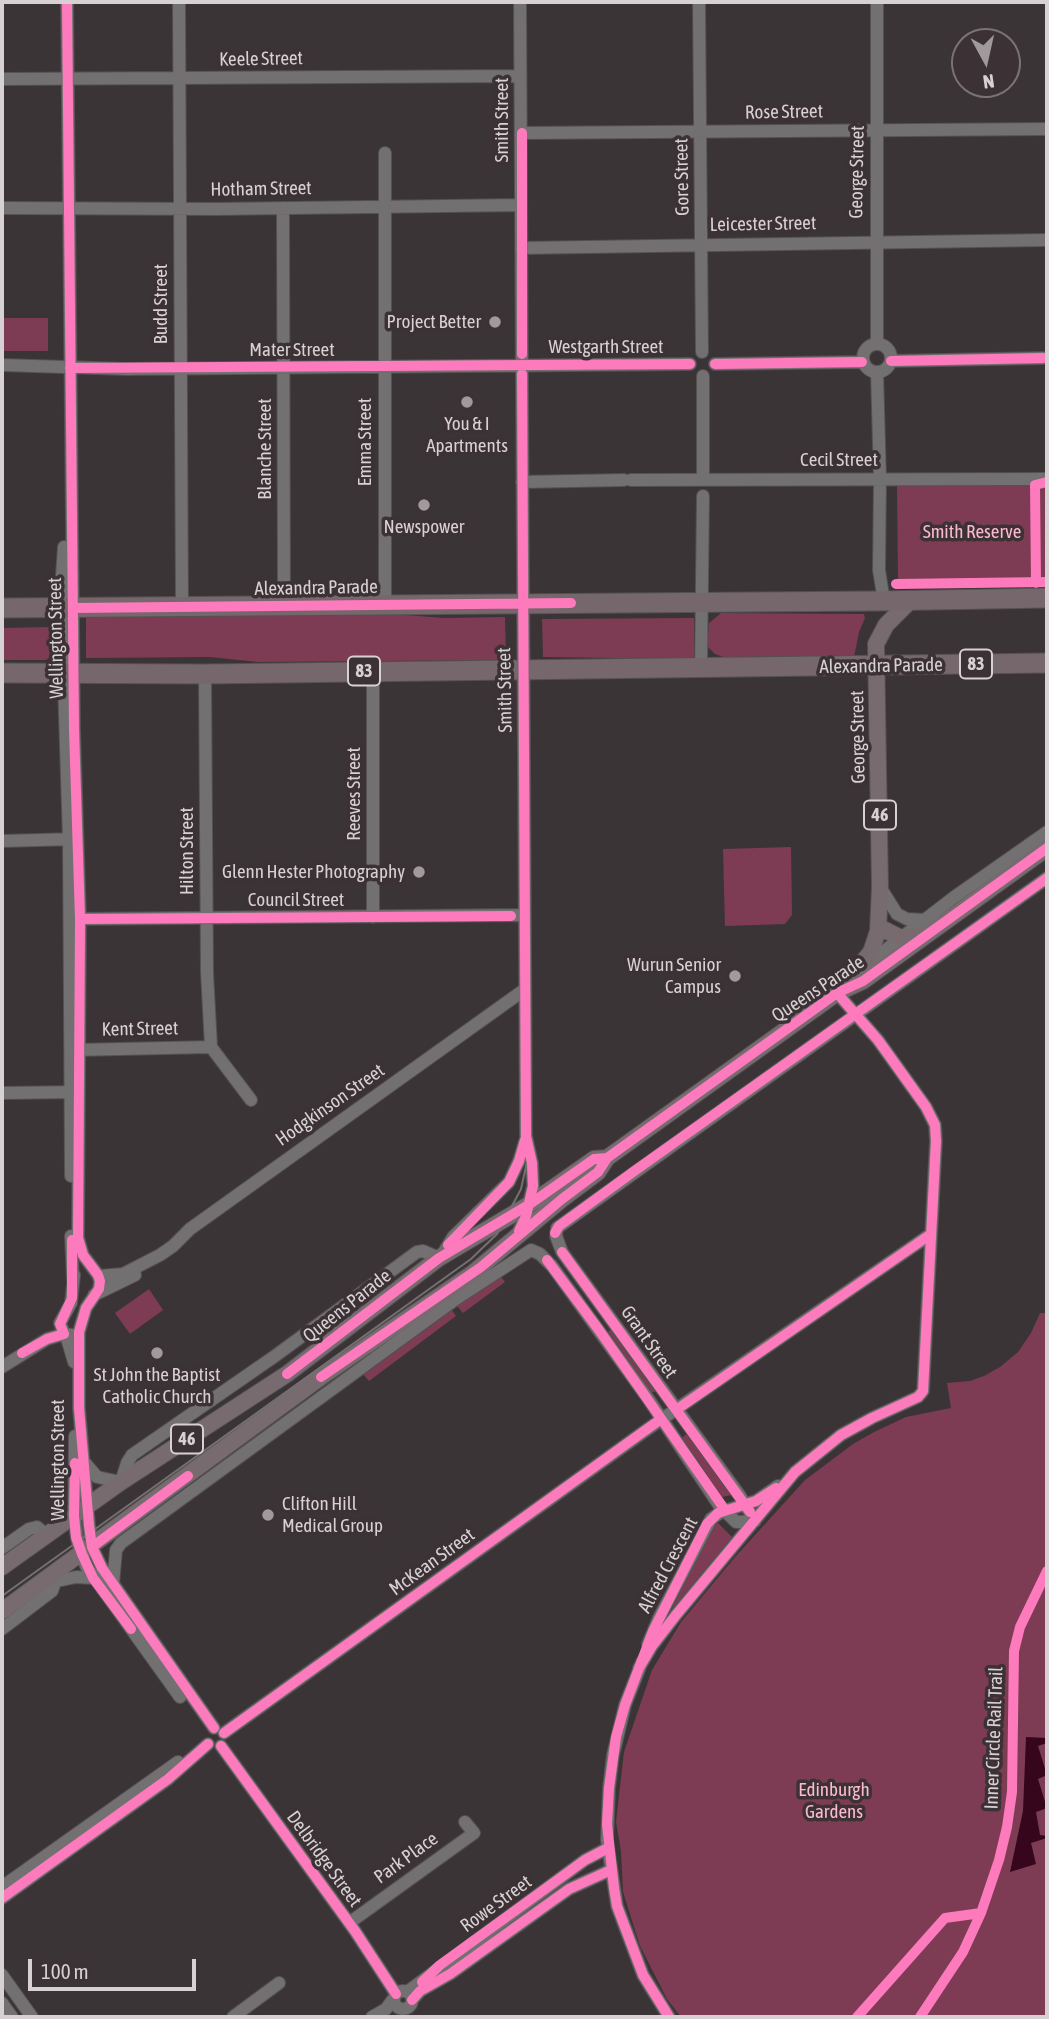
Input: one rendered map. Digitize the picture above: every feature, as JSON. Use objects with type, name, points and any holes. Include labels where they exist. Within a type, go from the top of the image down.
[{"type":"highway","name":"Alexandra Parade","points":[[2,608],[1047,598]]},
{"type":"highway","name":"Alexandra Parade","points":[[2,673],[205,674],[1047,663]]},
{"type":"main road","name":"George Street","points":[[879,927],[876,644],[890,619],[910,601]]},
{"type":"main road","name":"Queens Parade","points":[[2,1611],[58,1576],[87,1550],[321,1377],[473,1273],[598,1172],[607,1158],[930,924],[1047,848]]},
{"type":"main road","points":[[879,927],[901,938],[913,938],[930,924]]},
{"type":"main road","name":"Queens Parade","points":[[854,980],[873,948],[879,927]]},
{"type":"main road","name":"Queens Parade","points":[[2,1567],[121,1482],[287,1374],[440,1257],[530,1204],[594,1159],[607,1158]]},
{"type":"street","name":"Wellington Street","points":[[60,2],[64,79]]},
{"type":"street","name":"Wellington Street","points":[[63,1316],[71,1303],[73,1281],[75,1092],[75,919],[69,673],[64,207],[67,2]]},
{"type":"street","name":"Budd Street","points":[[179,2],[183,606]]},
{"type":"street","name":"Smith Street","points":[[513,1240],[525,1221],[533,1186],[532,1163],[526,1136],[524,989],[520,2]]},
{"type":"street","name":"Gore Street","points":[[699,2],[702,352]]},
{"type":"street","name":"George Street","points":[[877,2],[877,343]]},
{"type":"street","name":"Keele Street","points":[[2,79],[520,76]]},
{"type":"street","name":"Rose Street","points":[[522,133],[1047,129]]},
{"type":"street","name":"Emma Street","points":[[385,153],[385,604]]},
{"type":"street","name":"Hotham Street","points":[[2,208],[521,205]]},
{"type":"street","name":"Blanche Street","points":[[283,208],[284,605]]},
{"type":"street","name":"Leicester Street","points":[[521,248],[1047,240]]},
{"type":"street","points":[[862,362],[865,349],[877,343],[888,349],[891,361]]},
{"type":"street","points":[[702,352],[710,354],[715,364],[713,371],[703,376],[696,374],[690,364],[695,354],[702,352]]},
{"type":"street","points":[[891,361],[1046,359]]},
{"type":"street","points":[[862,362],[868,369],[877,372],[884,370],[891,361]]},
{"type":"street","points":[[715,364],[862,362]]},
{"type":"street","name":"Westgarth Street","points":[[522,365],[690,364]]},
{"type":"street","name":"Mater Street","points":[[2,365],[181,369],[522,365]]},
{"type":"street","points":[[877,372],[879,570],[884,601]]},
{"type":"street","points":[[703,376],[703,480]]},
{"type":"street","name":"Cecil Street","points":[[522,482],[1047,479]]},
{"type":"street","points":[[701,668],[703,496]]},
{"type":"street","name":"Reeves Street","points":[[373,671],[373,917]]},
{"type":"street","name":"Hilton Street","points":[[205,674],[211,1048]]},
{"type":"street","name":"Queens Parade","points":[[930,924],[1047,832]]},
{"type":"street","points":[[2,841],[74,840]]},
{"type":"street","points":[[860,1012],[1047,878]]},
{"type":"street","points":[[880,887],[897,914],[930,924]]},
{"type":"street","name":"Council Street","points":[[75,919],[524,915]]},
{"type":"street","name":"Queens Parade","points":[[854,980],[901,938]]},
{"type":"street","points":[[854,980],[860,1012]]},
{"type":"street","name":"Hodgkinson Street","points":[[94,1295],[134,1276],[190,1228],[524,989]]},
{"type":"street","points":[[837,993],[860,1012],[934,1122],[936,1136],[931,1234]]},
{"type":"street","name":"Grant Street","points":[[755,1521],[746,1504],[561,1250],[555,1233],[559,1226],[622,1180],[860,1012]]},
{"type":"street","points":[[211,1048],[251,1100]]},
{"type":"street","name":"Kent Street","points":[[75,1050],[211,1048]]},
{"type":"street","name":"Wellington Street","points":[[75,1092],[78,1238],[82,1252],[96,1273]]},
{"type":"street","points":[[2,1093],[75,1092]]},
{"type":"street","points":[[440,1257],[453,1237],[509,1182],[522,1153],[526,1136]]},
{"type":"street","name":"Alfred Crescent","points":[[669,2017],[643,1975],[617,1906],[611,1870],[608,1805],[613,1755],[622,1714],[656,1625],[711,1519],[725,1510],[760,1499],[841,1435],[920,1395],[923,1386],[931,1234]]},
{"type":"street","name":"McKean Street","points":[[2,1887],[661,1419],[931,1234]]},
{"type":"street","points":[[113,1584],[116,1550],[125,1541],[456,1299],[522,1255],[534,1251],[547,1260],[561,1250]]},
{"type":"street","name":"Hodgkinson Street","points":[[73,1281],[79,1270],[123,1274],[160,1255]]},
{"type":"street","name":"Grant Street","points":[[547,1260],[725,1510]]},
{"type":"street","points":[[2,1367],[47,1339],[70,1334],[100,1286],[96,1273]]},
{"type":"street","points":[[63,1316],[60,1324],[70,1334]]},
{"type":"street","points":[[22,1353],[63,1316]]},
{"type":"street","name":"Grant Street","points":[[599,1330],[613,1321]]},
{"type":"street","name":"Wellington Street","points":[[70,1334],[85,1463],[87,1550]]},
{"type":"street","name":"Wellington Street","points":[[70,1334],[74,1371],[74,1516],[76,1537],[87,1550]]},
{"type":"street","points":[[85,1463],[97,1477],[121,1482]]},
{"type":"street","name":"Alfred Crescent","points":[[639,1668],[676,1615],[787,1480]]},
{"type":"street","points":[[725,1510],[736,1522],[755,1521]]},
{"type":"street","name":"Queens Parade","points":[[2,1548],[29,1529],[37,1528],[46,1535]]},
{"type":"street","name":"Delbridge Street","points":[[87,1550],[93,1578],[405,2002]]},
{"type":"street","name":"Delbridge Street","points":[[87,1550],[113,1584],[212,1740]]},
{"type":"street","points":[[58,1576],[93,1578]]},
{"type":"street","name":"Queens Parade","points":[[2,1629],[51,1592],[58,1576]]},
{"type":"street","name":"McKean Street","points":[[2,1898],[184,1767],[212,1740]]},
{"type":"street","name":"Park Place","points":[[349,1923],[474,1833],[466,1822]]},
{"type":"street","name":"Rowe Street","points":[[372,2017],[405,2002],[584,1860],[608,1849]]},
{"type":"street","name":"Rowe Street","points":[[384,2017],[420,1991],[450,1974],[569,1889],[611,1870]]},
{"type":"street","points":[[2,1975],[32,2017]]},
{"type":"street","points":[[233,2017],[279,1983]]},
{"type":"street","points":[[2,2003],[12,2017]]},
{"type":"green space","points":[[2,318],[48,318],[48,351],[2,351]]},
{"type":"green space","name":"Smith Reserve","points":[[1047,485],[1047,579],[898,580],[897,486]]},
{"type":"green space","points":[[721,613],[864,614],[865,618],[854,657],[726,658],[715,654],[707,646],[709,623]]},
{"type":"green space","points":[[393,614],[444,618],[505,617],[506,660],[258,662],[210,657],[86,658],[86,617]]},
{"type":"green space","points":[[694,618],[694,659],[543,657],[542,619]]},
{"type":"green space","points":[[49,627],[50,657],[46,660],[2,660],[2,628]]},
{"type":"green space","points":[[791,847],[792,915],[785,924],[725,926],[723,849]]},
{"type":"green space","points":[[499,1274],[505,1282],[463,1313],[457,1306]]},
{"type":"green space","points":[[149,1289],[163,1310],[130,1334],[115,1313]]},
{"type":"green space","points":[[451,1309],[456,1316],[369,1381],[363,1374]]},
{"type":"green space","name":"Edinburgh Gardens","points":[[1040,1313],[1047,1313],[1047,2017],[681,2017],[667,1999],[640,1946],[623,1892],[616,1822],[624,1752],[652,1670],[681,1622],[805,1480],[853,1444],[874,1432],[906,1417],[951,1408],[947,1383],[970,1381],[1000,1367],[1018,1352]]},
{"type":"green space","points":[[612,1328],[655,1392],[650,1392],[608,1332]]},
{"type":"green space","points":[[688,1433],[732,1495],[722,1497],[680,1439]]},
{"type":"green space","points":[[717,1522],[733,1538],[669,1614],[709,1533]]},
{"type":"shaded area","points":[[1026,1737],[1047,1738],[1047,1743],[1038,1746],[1047,1775],[1038,1779],[1047,1808],[1036,1812],[1040,1835],[1047,1838],[1031,1843],[1036,1864],[1010,1872],[1023,1811]]},
{"type":"tram line","points":[[2,1596],[471,1259],[497,1234],[521,1189],[528,1144],[523,2]]},
{"type":"cycle path","points":[[67,2],[74,730],[80,919],[78,1238],[83,1255],[100,1281],[99,1289],[86,1308],[79,1332],[79,1408],[92,1547],[102,1568],[214,1728]]},
{"type":"cycle path","points":[[522,133],[522,354]]},
{"type":"cycle path","points":[[891,361],[1043,358]]},
{"type":"cycle path","points":[[715,364],[862,362]]},
{"type":"cycle path","points":[[70,368],[690,364]]},
{"type":"cycle path","points":[[519,1231],[526,1216],[533,1186],[532,1163],[526,1136],[522,374]]},
{"type":"cycle path","points":[[1036,583],[1035,485],[1047,482]]},
{"type":"cycle path","points":[[896,584],[1047,582]]},
{"type":"cycle path","points":[[73,608],[571,603]]},
{"type":"cycle path","points":[[321,1377],[481,1267],[598,1172],[607,1158],[837,993],[863,981],[1047,848]]},
{"type":"cycle path","points":[[555,1233],[559,1226],[633,1172],[1047,878]]},
{"type":"cycle path","points":[[80,919],[511,916]]},
{"type":"cycle path","points":[[639,1668],[676,1615],[795,1472],[841,1435],[918,1397],[923,1391],[935,1125],[926,1107],[878,1040],[837,993]]},
{"type":"cycle path","points":[[448,1245],[509,1182],[525,1140]]},
{"type":"cycle path","points":[[287,1374],[439,1258],[530,1204],[594,1159],[607,1158]]},
{"type":"cycle path","points":[[676,1410],[931,1234]]},
{"type":"cycle path","points":[[22,1353],[47,1339],[64,1334],[60,1324],[72,1298],[72,1240]]},
{"type":"cycle path","points":[[562,1252],[750,1512]]},
{"type":"cycle path","points":[[547,1260],[725,1510]]},
{"type":"cycle path","points":[[224,1733],[661,1419]]},
{"type":"cycle path","points":[[75,1463],[76,1537],[93,1578],[131,1629]]},
{"type":"cycle path","points":[[92,1547],[188,1476]]},
{"type":"cycle path","points":[[669,2017],[643,1975],[617,1906],[607,1824],[616,1737],[653,1631],[707,1524],[718,1513],[756,1501],[776,1488]]},
{"type":"cycle path","name":"Inner Circle Rail Trail","points":[[920,2017],[963,1952],[981,1913],[999,1860],[1012,1792],[1014,1651],[1020,1627],[1047,1571]]},
{"type":"cycle path","points":[[2,1898],[168,1779],[208,1744]]},
{"type":"cycle path","points":[[221,1746],[355,1931],[396,1994]]},
{"type":"cycle path","points":[[422,1982],[440,1965],[585,1860],[608,1848]]},
{"type":"cycle path","points":[[412,2000],[420,1991],[450,1974],[569,1889],[611,1870]]},
{"type":"cycle path","points":[[857,2017],[945,1918],[981,1913]]},
{"type":"place","name":"Project Better","points":[[495,322]]},
{"type":"place","name":"You & I Apartments","points":[[467,402]]},
{"type":"place","name":"Newspower","points":[[424,505]]},
{"type":"place","name":"Glenn Hester Photography","points":[[419,872]]},
{"type":"place","name":"Wurun Senior Campus","points":[[735,976]]},
{"type":"place","name":"St John the Baptist Catholic Church","points":[[157,1353]]},
{"type":"place","name":"Clifton Hill Medical Group","points":[[268,1515]]}]
